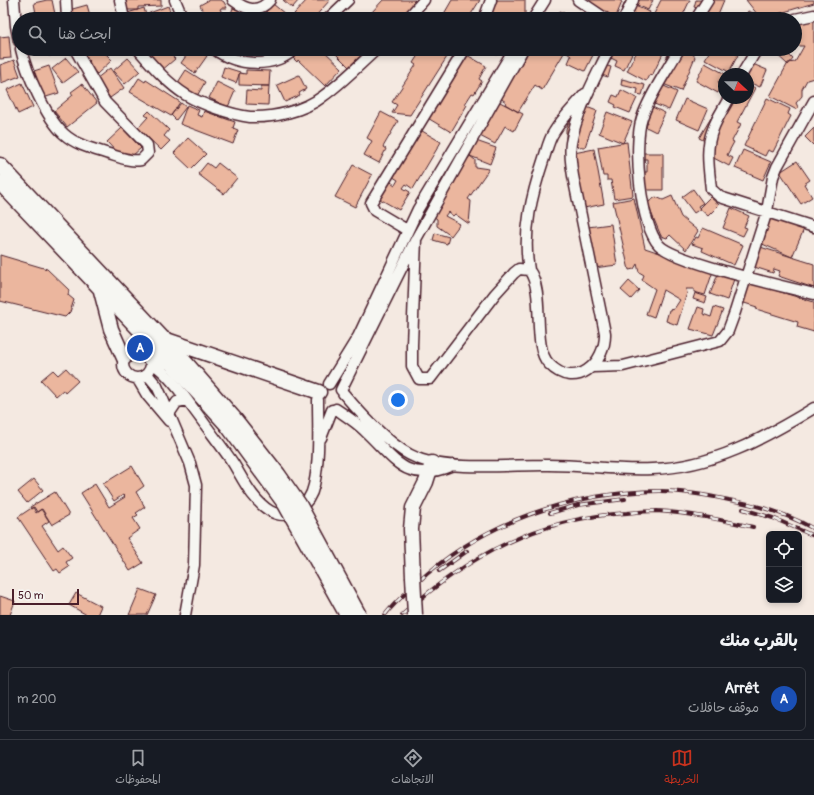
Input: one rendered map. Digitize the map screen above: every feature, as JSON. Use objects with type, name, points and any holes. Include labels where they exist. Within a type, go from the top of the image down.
[{"type":"highway","points":[[0,165],[163,338],[231,421],[278,474],[299,504],[359,615]]},
{"type":"highway","points":[[0,183],[170,362],[231,421],[285,504],[347,615]]},
{"type":"highway","points":[[100,289],[111,329],[124,358]]},
{"type":"highway","points":[[163,338],[322,392]]},
{"type":"highway","points":[[149,367],[170,362]]},
{"type":"highway","points":[[415,615],[412,514],[416,499],[431,468]]},
{"type":"street","points":[[14,0],[15,12]]},
{"type":"street","points":[[66,0],[67,12]]},
{"type":"street","points":[[120,0],[123,12]]},
{"type":"street","points":[[175,0],[180,12]]},
{"type":"street","points":[[233,0],[248,9],[254,10],[260,9],[270,0]]},
{"type":"street","points":[[335,12],[348,0]]},
{"type":"street","points":[[414,12],[424,0]]},
{"type":"street","points":[[487,12],[491,0]]},
{"type":"street","points":[[537,12],[545,0]]},
{"type":"street","points":[[544,12],[550,0]]},
{"type":"street","points":[[578,0],[596,12]]},
{"type":"street","points":[[627,12],[633,0]]},
{"type":"street","points":[[700,12],[708,0]]},
{"type":"street","points":[[802,18],[814,15]]},
{"type":"street","points":[[23,56],[37,93],[64,135],[85,146],[130,161],[141,160],[148,154],[147,145],[105,102],[79,56]]},
{"type":"street","points":[[144,56],[159,73],[186,95],[249,117],[293,111],[322,98],[370,56]]},
{"type":"street","points":[[229,56],[257,64],[276,61],[284,56]]},
{"type":"street","points":[[407,230],[375,211],[371,203],[461,56]]},
{"type":"street","points":[[149,367],[179,388],[254,496],[262,505],[275,513],[284,514],[295,512],[303,507],[315,482],[322,392],[358,337],[418,208],[510,56]]},
{"type":"street","points":[[318,445],[334,409],[343,400],[342,391],[416,239],[519,56]]},
{"type":"street","points":[[589,89],[553,133],[545,155],[528,217],[526,251],[529,270],[535,280],[541,342],[545,360],[558,370],[574,375],[585,372],[592,367],[604,350],[605,333],[571,162],[571,144],[589,89],[606,56]]},
{"type":"street","points":[[675,56],[641,119],[638,140],[639,174],[647,225],[659,245],[684,259],[814,294]]},
{"type":"street","points":[[746,68],[753,56]]},
{"type":"street","points":[[592,367],[623,366],[720,341],[728,331],[746,276],[767,211],[773,177],[777,167],[814,101]]},
{"type":"street","points":[[726,104],[712,130],[709,144],[711,189],[720,197],[814,226]]},
{"type":"street","points":[[416,239],[412,366],[416,376],[423,380],[430,379],[514,272],[519,269],[529,270]]},
{"type":"street","points":[[149,367],[137,378],[132,378],[125,372],[123,367],[124,358],[130,351],[140,350],[144,352],[190,463],[196,485],[194,565],[185,615]]},
{"type":"street","points":[[137,378],[147,395],[175,427]]},
{"type":"street","points":[[322,392],[336,385],[401,450],[431,468]]},
{"type":"street","points":[[322,392],[325,409],[334,409],[365,431],[398,464],[412,471],[455,465],[544,465],[652,469],[679,467],[730,454],[762,438],[814,408]]},
{"type":"street","points":[[169,414],[177,402],[187,400]]},
{"type":"building","points":[[52,0],[55,12],[36,12],[34,3]]},
{"type":"building","points":[[120,0],[161,0],[161,6],[138,7],[138,10],[121,10]]},
{"type":"building","points":[[209,0],[221,0],[227,8],[221,8],[220,10],[222,12],[201,12],[203,11],[200,5]]},
{"type":"building","points":[[283,0],[299,0],[292,8]]},
{"type":"building","points":[[307,0],[330,0],[319,12],[296,12]]},
{"type":"building","points":[[383,0],[415,0],[412,3],[413,5],[406,12],[372,12]]},
{"type":"building","points":[[452,0],[480,0],[472,12],[445,12]]},
{"type":"building","points":[[496,0],[525,0],[525,12],[491,12],[496,4]]},
{"type":"building","points":[[589,0],[619,0],[622,2],[618,12],[598,12],[586,7]]},
{"type":"building","points":[[635,0],[653,0],[648,10],[633,3]]},
{"type":"building","points":[[661,0],[690,0],[684,12],[655,12]]},
{"type":"building","points":[[696,0],[724,0],[719,12],[698,12],[700,9],[694,7]]},
{"type":"building","points":[[746,0],[814,0],[814,3],[784,12],[755,12]]},
{"type":"building","points":[[625,2],[650,12],[621,12]]},
{"type":"building","points":[[273,4],[283,12],[266,12]]},
{"type":"building","points":[[87,5],[89,12],[70,12],[69,10]]},
{"type":"building","points":[[168,6],[170,12],[152,12]]},
{"type":"building","points":[[144,8],[145,12],[131,12]]},
{"type":"building","points":[[233,8],[244,12],[232,12]]},
{"type":"building","points":[[814,16],[814,78],[807,80],[802,89],[802,96],[796,103],[798,107],[797,110],[770,96],[788,63],[795,62],[798,56],[802,56],[802,50],[804,46],[802,46],[802,19]]},
{"type":"building","points":[[9,36],[11,58],[0,59],[0,37]]},
{"type":"building","points":[[80,56],[108,56],[112,60],[97,74]]},
{"type":"building","points":[[149,56],[172,56],[175,59],[161,71]]},
{"type":"building","points":[[186,56],[207,56],[195,73],[181,63]]},
{"type":"building","points":[[329,56],[342,68],[325,86],[298,60],[297,62],[292,57]]},
{"type":"building","points":[[338,56],[361,56],[349,67]]},
{"type":"building","points":[[418,56],[448,56],[410,115],[392,113],[397,105],[392,102],[416,65],[413,63]]},
{"type":"building","points":[[466,56],[486,66],[479,79],[482,81],[474,94],[472,93],[465,104],[467,105],[451,132],[426,117],[442,90],[445,92]]},
{"type":"building","points":[[526,56],[562,56],[542,90],[535,85],[518,112],[505,104],[506,102],[500,98]]},
{"type":"building","points":[[571,56],[592,56],[585,71],[568,63]]},
{"type":"building","points":[[602,56],[631,56],[624,70],[615,66],[617,61],[611,58],[609,63],[601,59]]},
{"type":"building","points":[[634,56],[662,56],[652,76],[649,75],[646,81],[627,71]]},
{"type":"building","points":[[667,56],[695,57],[681,91],[663,84],[666,67],[664,64]]},
{"type":"building","points":[[707,56],[737,56],[731,68],[722,68],[705,59]]},
{"type":"building","points":[[778,56],[790,56],[793,59],[788,65]]},
{"type":"building","points":[[66,58],[78,72],[63,83],[52,69]]},
{"type":"building","points":[[128,58],[140,71],[125,84],[113,71]]},
{"type":"building","points":[[14,60],[20,76],[1,83],[0,65]]},
{"type":"building","points":[[748,62],[767,70],[760,87],[754,84],[754,68],[746,68]]},
{"type":"building","points":[[705,63],[718,70],[718,93],[696,81]]},
{"type":"building","points":[[600,64],[611,67],[608,77],[598,74]]},
{"type":"building","points":[[49,66],[59,93],[43,98],[34,71]]},
{"type":"building","points":[[224,67],[240,72],[236,83],[221,77]]},
{"type":"building","points":[[110,68],[124,88],[110,98],[96,79]]},
{"type":"building","points":[[186,70],[205,82],[197,96],[177,84]]},
{"type":"building","points":[[246,70],[270,71],[269,86],[239,85],[239,73],[246,74]]},
{"type":"building","points":[[299,75],[306,89],[299,93],[300,95],[285,102],[277,85]]},
{"type":"building","points":[[139,78],[145,82],[146,80],[180,102],[171,116],[130,92]]},
{"type":"building","points":[[622,79],[645,85],[642,95],[637,94],[638,89],[621,85]]},
{"type":"building","points":[[217,82],[235,91],[228,107],[209,98]]},
{"type":"building","points":[[655,82],[677,92],[669,110],[647,101]]},
{"type":"building","points":[[22,83],[33,107],[18,114],[7,90]]},
{"type":"building","points":[[82,84],[97,103],[67,127],[54,111],[73,95],[71,92]]},
{"type":"building","points":[[261,86],[269,86],[268,105],[246,104],[247,90],[261,91]]},
{"type":"building","points":[[621,90],[637,98],[630,113],[615,107],[616,105],[610,102],[613,95],[618,97]]},
{"type":"building","points":[[767,98],[790,109],[788,114],[791,116],[773,152],[768,150],[765,156],[744,146]]},
{"type":"building","points":[[685,99],[708,109],[699,130],[676,120]]},
{"type":"building","points":[[496,100],[523,114],[514,131],[505,126],[495,144],[478,135]]},
{"type":"building","points":[[181,103],[186,107],[176,120],[171,115]]},
{"type":"building","points":[[576,103],[597,111],[585,147],[566,146],[566,129]]},
{"type":"building","points":[[719,104],[747,104],[737,122],[741,124],[732,141],[734,142],[727,155],[733,158],[729,166],[706,154],[711,144],[699,138]]},
{"type":"building","points":[[187,105],[199,110],[197,115],[202,117],[204,111],[235,122],[233,128],[238,130],[233,144],[180,124]]},
{"type":"building","points":[[648,105],[665,113],[656,132],[646,127],[648,122],[642,119]]},
{"type":"building","points":[[149,111],[169,130],[164,136],[170,141],[161,150],[138,128],[148,117],[145,115]]},
{"type":"building","points":[[381,112],[398,121],[383,147],[386,149],[379,163],[364,155],[372,141],[367,138]]},
{"type":"building","points":[[607,112],[632,122],[623,143],[599,133]]},
{"type":"building","points":[[122,128],[141,148],[132,156],[129,153],[122,158],[107,142]]},
{"type":"building","points":[[417,128],[441,142],[413,189],[406,184],[403,188],[410,192],[399,210],[378,198],[388,180],[395,185],[398,180],[390,175]]},
{"type":"building","points":[[814,128],[814,143],[813,145],[805,137]]},
{"type":"building","points":[[188,138],[206,154],[191,169],[174,153]]},
{"type":"building","points":[[476,141],[496,148],[490,164],[470,156]]},
{"type":"building","points":[[627,142],[633,196],[614,199],[611,180],[607,180],[607,176],[603,176],[598,147]]},
{"type":"building","points":[[594,149],[604,204],[584,208],[574,153]]},
{"type":"building","points":[[743,150],[771,162],[763,180],[735,168]]},
{"type":"building","points":[[643,153],[663,153],[663,190],[643,190],[643,172],[647,172],[647,159],[643,159]]},
{"type":"building","points":[[470,156],[475,160],[475,167],[489,169],[468,199],[471,201],[469,224],[455,214],[453,216],[448,212],[445,216],[460,224],[451,236],[437,226],[437,219],[429,213],[436,202],[431,198],[458,160],[466,161]]},
{"type":"building","points":[[797,161],[810,180],[804,184],[812,197],[801,204],[780,172]]},
{"type":"building","points":[[207,163],[214,168],[218,163],[237,178],[224,194],[198,174]]},
{"type":"building","points":[[353,165],[372,175],[355,207],[335,197]]},
{"type":"building","points":[[693,189],[703,203],[698,206],[700,209],[694,213],[682,197]]},
{"type":"building","points":[[672,196],[681,217],[698,231],[686,250],[670,235],[667,238],[661,236],[647,203],[656,197],[663,200]]},
{"type":"building","points":[[710,197],[719,205],[708,216],[699,208]]},
{"type":"building","points":[[634,198],[645,248],[713,271],[705,295],[694,292],[694,289],[686,289],[687,293],[677,325],[666,321],[669,310],[674,309],[680,300],[663,290],[654,317],[646,314],[655,289],[642,280],[644,275],[639,272],[637,264],[634,269],[629,270],[613,202]]},
{"type":"building","points":[[731,208],[749,216],[744,227],[747,228],[743,236],[723,228]]},
{"type":"building","points":[[771,215],[804,229],[792,257],[760,243]]},
{"type":"building","points":[[611,224],[617,265],[594,268],[588,227]]},
{"type":"building","points":[[703,228],[743,245],[734,265],[702,251],[703,248],[692,244],[696,237],[698,238]]},
{"type":"building","points":[[435,233],[449,237],[447,244],[433,240]]},
{"type":"building","points":[[754,245],[814,264],[814,288],[778,276],[780,271],[774,269],[773,273],[748,265]]},
{"type":"building","points":[[0,255],[47,269],[69,290],[68,295],[74,300],[70,312],[65,317],[0,301]]},
{"type":"building","points":[[718,274],[734,279],[727,300],[710,294]]},
{"type":"building","points":[[629,281],[639,290],[631,299],[621,290]]},
{"type":"building","points":[[744,281],[814,302],[814,332],[797,327],[798,322],[756,309],[757,307],[738,301]]},
{"type":"building","points":[[695,293],[707,297],[705,303],[693,299]]},
{"type":"building","points":[[698,307],[704,309],[703,314],[711,317],[714,307],[723,310],[713,335],[690,329]]},
{"type":"building","points":[[66,368],[78,381],[65,393],[63,390],[56,396],[41,380],[53,370],[58,375]]},
{"type":"building","points":[[132,466],[144,486],[136,492],[145,507],[136,513],[138,515],[133,518],[140,529],[127,538],[143,563],[130,571],[81,493],[95,484],[109,507],[125,497],[123,495],[114,501],[103,484]]},
{"type":"building","points":[[34,479],[43,490],[27,503],[18,492]]},
{"type":"building","points":[[55,492],[69,515],[52,525],[42,509],[37,512],[34,507],[31,509],[30,507]]},
{"type":"building","points":[[33,507],[36,513],[41,509],[49,521],[42,526],[58,550],[63,546],[72,558],[66,562],[69,567],[60,573],[57,569],[54,571],[18,517]]},
{"type":"building","points":[[140,589],[156,595],[147,615],[129,615]]},
{"type":"building","points":[[76,593],[101,606],[97,615],[87,615],[69,605]]},
{"type":"building","points":[[0,596],[15,601],[10,615],[0,615]]},
{"type":"railway","points":[[385,615],[396,602],[417,583],[442,562],[470,543],[499,527],[530,514],[561,504],[594,497],[660,491],[712,496],[762,507],[794,519],[814,529]]},
{"type":"railway","points":[[550,513],[578,505],[625,499]]},
{"type":"railway","points":[[743,509],[773,518],[814,536]]},
{"type":"railway","points":[[402,615],[452,575],[478,558],[534,532],[563,523],[594,516],[657,511],[694,515],[753,527]]},
{"type":"railway","points":[[439,571],[467,551]]},
{"type":"place","name":"Arrêt","points":[[140,348]]}]
